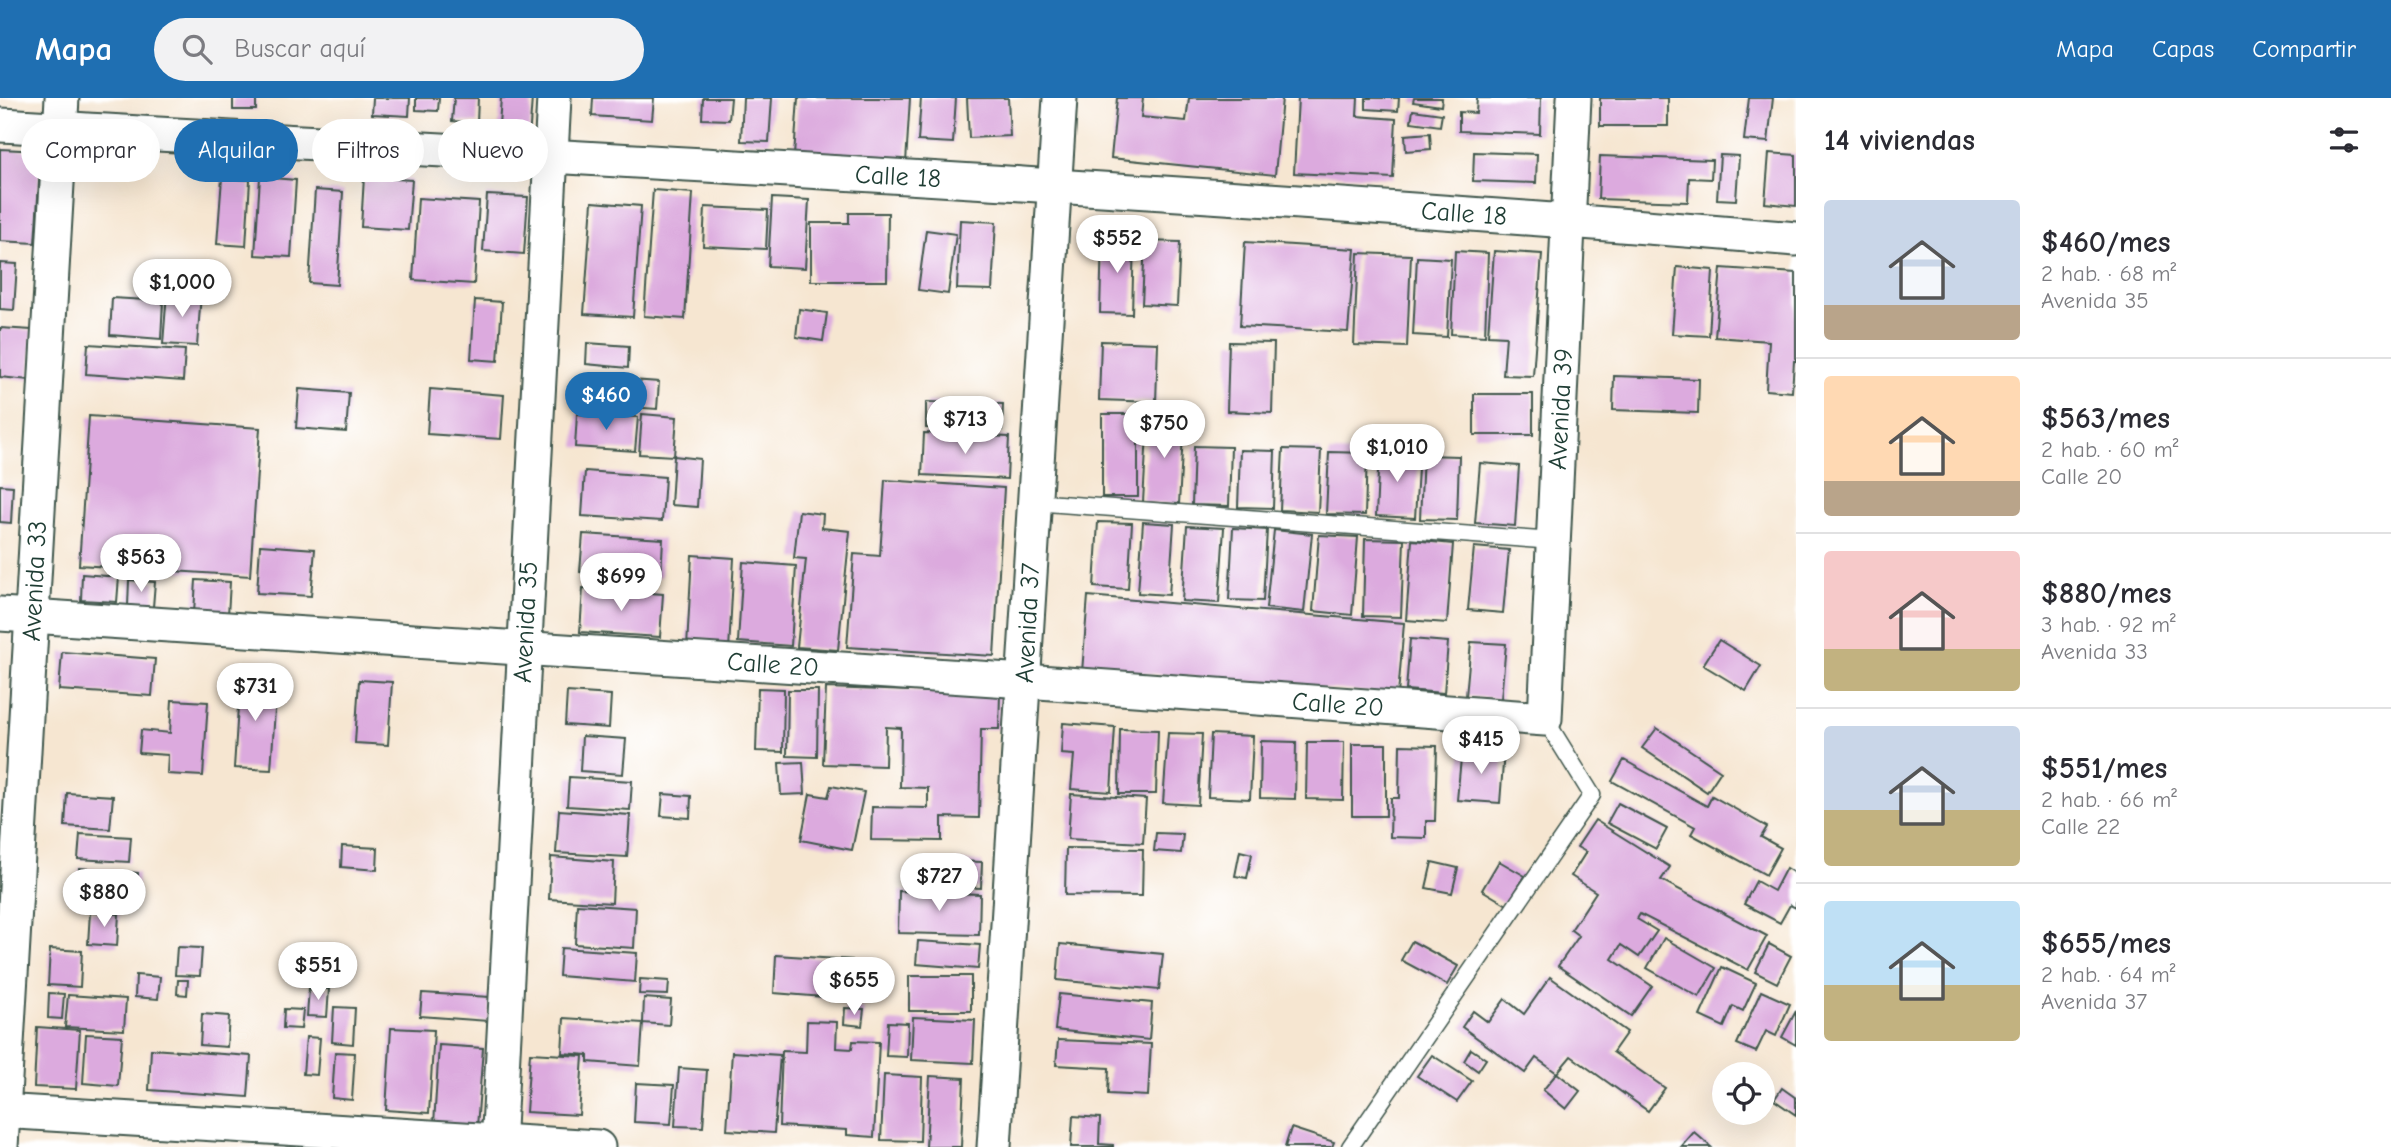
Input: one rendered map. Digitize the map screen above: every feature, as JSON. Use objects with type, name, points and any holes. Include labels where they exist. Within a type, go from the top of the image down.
[{"type":"street","name":"Avenida 35","points":[[498,1144],[554,98]]},
{"type":"street","name":"Avenida 37","points":[[994,1147],[1060,98]]},
{"type":"street","name":"Avenida 39","points":[[1545,719],[1574,98]]},
{"type":"street","name":"Calle 18","points":[[0,125],[62,113],[550,157],[1055,185],[1568,220],[1796,239]]},
{"type":"street","name":"Avenida 33","points":[[1,1147],[16,615],[62,113]]},
{"type":"street","name":"Calle 20","points":[[16,615],[1025,681],[1545,719]]},
{"type":"street","points":[[2,1111],[498,1144],[598,1147]]},
{"type":"lane","points":[[1033,502],[1554,541]]},
{"type":"lane","points":[[1350,1147],[1592,795],[1545,719]]},
{"type":"building","points":[[233,98],[256,98],[256,110],[233,110]]},
{"type":"building","points":[[373,98],[410,98],[409,116],[372,114]]},
{"type":"building","points":[[416,98],[439,98],[438,111],[416,110]]},
{"type":"building","points":[[454,98],[478,98],[477,119],[452,119]]},
{"type":"building","points":[[501,98],[532,98],[530,119],[499,119]]},
{"type":"building","points":[[593,98],[654,98],[652,120],[592,116]]},
{"type":"building","points":[[703,98],[731,98],[729,120],[702,119]]},
{"type":"building","points":[[743,98],[772,98],[769,142],[741,141]]},
{"type":"building","points":[[798,98],[910,98],[906,163],[794,156]]},
{"type":"building","points":[[921,98],[956,98],[953,143],[918,141]]},
{"type":"building","points":[[967,98],[1008,98],[1010,136],[969,138]]},
{"type":"building","points":[[1117,98],[1143,98],[1141,117],[1186,121],[1189,98],[1282,98],[1275,175],[1111,158]]},
{"type":"building","points":[[1298,98],[1358,98],[1357,116],[1396,119],[1393,178],[1294,173]]},
{"type":"building","points":[[1366,98],[1399,98],[1398,111],[1366,109]]},
{"type":"building","points":[[1414,98],[1442,98],[1441,106],[1413,102]]},
{"type":"building","points":[[1477,98],[1541,98],[1540,134],[1459,131],[1459,112],[1476,113]]},
{"type":"building","points":[[1600,98],[1668,98],[1668,126],[1600,126]]},
{"type":"building","points":[[1749,98],[1773,98],[1768,142],[1744,140]]},
{"type":"building","points":[[1413,110],[1442,114],[1440,126],[1411,122]]},
{"type":"building","points":[[1430,133],[1431,149],[1406,151],[1405,135]]},
{"type":"building","points":[[0,149],[21,150],[21,182],[39,182],[35,243],[0,241]]},
{"type":"building","points":[[1474,152],[1537,154],[1536,183],[1473,181]]},
{"type":"building","points":[[1769,153],[1796,155],[1796,206],[1765,203]]},
{"type":"building","points":[[1720,155],[1739,156],[1736,200],[1717,199]]},
{"type":"building","points":[[1600,156],[1712,160],[1711,179],[1689,178],[1688,202],[1598,199]]},
{"type":"building","points":[[222,182],[250,182],[246,246],[217,244]]},
{"type":"building","points":[[260,182],[296,182],[291,257],[255,255]]},
{"type":"building","points":[[364,182],[412,182],[408,230],[361,227]]},
{"type":"building","points":[[315,190],[343,192],[337,285],[309,283]]},
{"type":"building","points":[[653,190],[693,193],[685,319],[644,316]]},
{"type":"building","points":[[487,195],[528,197],[524,254],[483,251]]},
{"type":"building","points":[[418,198],[479,202],[474,284],[413,280]]},
{"type":"building","points":[[772,198],[809,200],[805,268],[768,266]]},
{"type":"building","points":[[592,202],[641,206],[633,317],[584,314]]},
{"type":"building","points":[[705,207],[768,210],[766,249],[703,246]]},
{"type":"building","points":[[849,213],[888,213],[887,281],[811,281],[811,223],[849,223]]},
{"type":"building","points":[[960,220],[996,222],[992,290],[957,289]]},
{"type":"building","points":[[926,230],[956,234],[948,294],[918,290]]},
{"type":"building","points":[[1102,236],[1134,237],[1132,314],[1100,313]]},
{"type":"building","points":[[1145,241],[1180,242],[1177,306],[1142,304]]},
{"type":"building","points":[[1245,242],[1355,249],[1348,332],[1240,326]]},
{"type":"building","points":[[1455,251],[1488,253],[1485,336],[1451,334]]},
{"type":"building","points":[[1494,251],[1542,254],[1533,376],[1503,375],[1506,336],[1488,335]]},
{"type":"building","points":[[1358,253],[1411,255],[1407,347],[1354,345]]},
{"type":"building","points":[[1417,257],[1451,259],[1447,337],[1413,335]]},
{"type":"building","points":[[0,263],[17,264],[14,310],[0,309]]},
{"type":"building","points":[[1677,267],[1713,270],[1709,336],[1672,334]]},
{"type":"building","points":[[1721,268],[1796,273],[1796,361],[1792,392],[1766,390],[1769,341],[1715,337]]},
{"type":"building","points":[[167,292],[201,294],[197,346],[163,344]]},
{"type":"building","points":[[112,298],[163,301],[161,339],[110,335]]},
{"type":"building","points":[[475,300],[502,302],[498,361],[471,359]]},
{"type":"building","points":[[799,309],[827,313],[823,341],[796,337]]},
{"type":"building","points":[[0,328],[32,330],[29,380],[0,377]]},
{"type":"building","points":[[1101,341],[1158,343],[1156,402],[1099,400]]},
{"type":"building","points":[[1229,342],[1274,343],[1272,413],[1227,411]]},
{"type":"building","points":[[587,343],[629,346],[628,368],[586,364]]},
{"type":"building","points":[[88,344],[185,350],[183,381],[86,374]]},
{"type":"building","points":[[1614,376],[1699,379],[1698,413],[1613,410]]},
{"type":"building","points":[[590,377],[659,382],[657,409],[588,404]]},
{"type":"building","points":[[299,389],[349,393],[346,432],[296,428]]},
{"type":"building","points":[[430,389],[504,395],[501,439],[427,434]]},
{"type":"building","points":[[1474,394],[1533,394],[1533,435],[1474,435]]},
{"type":"building","points":[[926,402],[1003,404],[1002,430],[926,428]]},
{"type":"building","points":[[577,414],[638,417],[635,451],[575,447]]},
{"type":"building","points":[[642,414],[677,417],[674,456],[639,454]]},
{"type":"building","points":[[1102,414],[1138,414],[1138,497],[1102,497]]},
{"type":"building","points":[[89,416],[260,428],[250,576],[79,565]]},
{"type":"building","points":[[1148,416],[1184,417],[1179,504],[1143,502]]},
{"type":"building","points":[[924,433],[1009,437],[1007,479],[922,475]]},
{"type":"building","points":[[1194,446],[1231,447],[1229,506],[1192,505]]},
{"type":"building","points":[[1283,449],[1321,450],[1318,512],[1280,510]]},
{"type":"building","points":[[1240,450],[1275,451],[1273,508],[1238,507]]},
{"type":"building","points":[[1379,450],[1419,452],[1415,518],[1376,516]]},
{"type":"building","points":[[1329,452],[1367,453],[1365,515],[1326,514]]},
{"type":"building","points":[[1423,455],[1459,456],[1457,520],[1420,519]]},
{"type":"building","points":[[674,456],[700,459],[697,507],[671,505]]},
{"type":"building","points":[[1480,463],[1519,466],[1515,526],[1475,523]]},
{"type":"building","points":[[585,471],[665,477],[662,521],[582,516]]},
{"type":"building","points":[[885,480],[1004,488],[994,656],[847,647],[854,554],[880,556]]},
{"type":"building","points":[[0,485],[13,486],[11,523],[0,522]]},
{"type":"building","points":[[799,511],[823,514],[822,528],[850,531],[838,650],[797,647],[806,559],[794,558]]},
{"type":"building","points":[[1098,522],[1132,523],[1128,589],[1094,587]]},
{"type":"building","points":[[1143,522],[1174,524],[1169,595],[1138,593]]},
{"type":"building","points":[[1187,526],[1224,528],[1219,603],[1182,601]]},
{"type":"building","points":[[1233,528],[1267,530],[1263,601],[1229,600]]},
{"type":"building","points":[[1274,530],[1312,534],[1304,612],[1266,608]]},
{"type":"building","points":[[583,534],[663,539],[661,577],[580,572]]},
{"type":"building","points":[[1319,535],[1358,537],[1352,615],[1313,611]]},
{"type":"building","points":[[1365,539],[1404,540],[1401,617],[1363,616]]},
{"type":"building","points":[[1412,540],[1453,544],[1447,623],[1406,620]]},
{"type":"building","points":[[260,545],[315,549],[311,596],[257,593]]},
{"type":"building","points":[[1474,547],[1509,550],[1503,613],[1468,610]]},
{"type":"building","points":[[692,555],[734,558],[729,650],[687,647]]},
{"type":"building","points":[[743,562],[796,566],[791,646],[738,642]]},
{"type":"building","points":[[82,574],[119,577],[117,602],[81,600]]},
{"type":"building","points":[[129,580],[155,582],[153,607],[128,606]]},
{"type":"building","points":[[196,580],[230,582],[228,615],[194,613]]},
{"type":"building","points":[[583,588],[663,594],[660,637],[580,632]]},
{"type":"building","points":[[1088,596],[1404,623],[1398,695],[1124,671],[1123,676],[1082,672]]},
{"type":"building","points":[[1410,639],[1448,642],[1444,693],[1406,690]]},
{"type":"building","points":[[1719,640],[1761,666],[1746,691],[1703,665]]},
{"type":"building","points":[[1471,642],[1506,644],[1501,699],[1466,696]]},
{"type":"building","points":[[62,652],[155,659],[152,696],[59,690]]},
{"type":"building","points":[[240,676],[277,679],[271,770],[234,768]]},
{"type":"building","points":[[359,680],[392,682],[388,745],[355,743]]},
{"type":"building","points":[[758,688],[784,689],[783,752],[756,751]]},
{"type":"building","points":[[826,688],[1000,694],[999,729],[981,729],[979,818],[942,817],[942,841],[871,840],[872,807],[928,808],[928,788],[900,787],[901,728],[886,727],[885,766],[823,764]]},
{"type":"building","points":[[788,690],[818,690],[817,757],[787,756]]},
{"type":"building","points":[[567,692],[611,695],[609,728],[565,725]]},
{"type":"building","points":[[172,700],[208,702],[203,776],[167,774],[168,755],[139,753],[141,730],[170,733]]},
{"type":"building","points":[[1063,723],[1115,727],[1111,792],[1071,789],[1074,755],[1061,754]]},
{"type":"building","points":[[1657,728],[1721,771],[1707,792],[1642,748]]},
{"type":"building","points":[[1120,729],[1158,730],[1156,794],[1119,794]]},
{"type":"building","points":[[1168,733],[1202,734],[1198,805],[1163,803]]},
{"type":"building","points":[[1211,734],[1253,736],[1250,799],[1208,797]]},
{"type":"building","points":[[582,736],[626,739],[623,774],[580,771]]},
{"type":"building","points":[[1261,741],[1296,742],[1295,799],[1260,798]]},
{"type":"building","points":[[1307,742],[1344,742],[1343,800],[1306,799]]},
{"type":"building","points":[[1352,744],[1386,744],[1386,816],[1352,816]]},
{"type":"building","points":[[1400,745],[1437,746],[1435,821],[1426,821],[1426,838],[1390,837],[1391,798],[1399,798]]},
{"type":"building","points":[[1462,748],[1504,751],[1500,803],[1457,800]]},
{"type":"building","points":[[1624,760],[1707,806],[1712,796],[1767,827],[1761,837],[1781,848],[1766,875],[1691,834],[1695,827],[1612,781]]},
{"type":"building","points":[[803,762],[805,794],[781,795],[779,763]]},
{"type":"building","points":[[569,777],[632,781],[630,810],[567,806]]},
{"type":"building","points":[[831,786],[864,792],[852,850],[801,840],[810,794],[828,797]]},
{"type":"building","points":[[67,793],[113,796],[110,829],[65,826]]},
{"type":"building","points":[[663,794],[691,796],[690,818],[661,816]]},
{"type":"building","points":[[1071,794],[1146,799],[1143,843],[1068,839]]},
{"type":"building","points":[[1618,803],[1667,829],[1656,849],[1607,823]]},
{"type":"building","points":[[559,810],[630,815],[627,857],[556,853]]},
{"type":"building","points":[[1595,820],[1670,867],[1661,880],[1767,936],[1748,970],[1640,914],[1637,919],[1657,931],[1639,957],[1621,945],[1612,959],[1652,986],[1631,1016],[1558,966],[1579,936],[1571,930],[1596,892],[1571,876],[1586,852],[1577,847]]},
{"type":"building","points":[[1156,833],[1183,834],[1181,853],[1154,851]]},
{"type":"building","points":[[80,834],[131,837],[129,862],[78,859]]},
{"type":"building","points":[[342,846],[378,848],[377,870],[341,867]]},
{"type":"building","points":[[1066,848],[1143,849],[1142,896],[1065,895]]},
{"type":"building","points":[[1240,851],[1252,854],[1247,878],[1235,876]]},
{"type":"building","points":[[551,857],[614,862],[612,903],[549,899]]},
{"type":"building","points":[[928,860],[982,862],[981,888],[927,886]]},
{"type":"building","points":[[1499,861],[1525,876],[1507,905],[1482,890]]},
{"type":"building","points":[[1432,862],[1458,868],[1452,893],[1426,888]]},
{"type":"building","points":[[79,868],[138,873],[136,907],[77,903]]},
{"type":"building","points":[[1786,868],[1796,874],[1796,908],[1790,905],[1780,923],[1744,904],[1756,881],[1774,891]]},
{"type":"building","points":[[899,891],[980,894],[979,935],[898,933]]},
{"type":"building","points":[[577,904],[636,908],[634,948],[575,944]]},
{"type":"building","points":[[90,912],[119,914],[117,946],[88,944]]},
{"type":"building","points":[[1664,938],[1716,968],[1699,997],[1647,968]]},
{"type":"building","points":[[918,941],[980,945],[978,969],[916,964]]},
{"type":"building","points":[[1412,941],[1458,966],[1447,985],[1401,960]]},
{"type":"building","points":[[1060,944],[1163,954],[1159,990],[1057,980]]},
{"type":"building","points":[[1769,944],[1791,956],[1777,983],[1755,972]]},
{"type":"building","points":[[177,947],[202,948],[200,976],[175,975]]},
{"type":"building","points":[[561,948],[637,953],[635,982],[559,976]]},
{"type":"building","points":[[50,949],[82,951],[80,987],[48,985]]},
{"type":"building","points":[[776,955],[852,960],[849,999],[774,993]]},
{"type":"building","points":[[1722,967],[1756,983],[1743,1011],[1733,1006],[1724,1027],[1700,1016]]},
{"type":"building","points":[[136,975],[160,977],[158,999],[135,997]]},
{"type":"building","points":[[909,976],[971,976],[971,1011],[909,1011]]},
{"type":"building","points":[[1550,977],[1627,1032],[1613,1052],[1665,1088],[1648,1111],[1571,1056],[1557,1073],[1536,1058],[1525,1073],[1462,1027],[1473,1011],[1488,1022],[1505,999],[1524,1014]]},
{"type":"building","points":[[640,979],[669,981],[668,995],[639,994]]},
{"type":"building","points":[[178,980],[188,980],[187,995],[177,994]]},
{"type":"building","points":[[309,988],[329,989],[327,1017],[307,1016]]},
{"type":"building","points":[[1761,991],[1790,1004],[1776,1036],[1766,1031],[1756,1052],[1737,1044]]},
{"type":"building","points":[[49,993],[64,994],[62,1019],[48,1018]]},
{"type":"building","points":[[422,993],[490,997],[488,1021],[420,1016]]},
{"type":"building","points":[[1059,994],[1152,1003],[1149,1040],[1055,1030]]},
{"type":"building","points":[[68,995],[126,999],[124,1030],[65,1027]]},
{"type":"building","points":[[644,998],[671,1000],[669,1025],[643,1023]]},
{"type":"building","points":[[334,1007],[355,1008],[353,1044],[332,1042]]},
{"type":"building","points":[[845,1008],[864,1009],[862,1026],[844,1024]]},
{"type":"building","points":[[284,1009],[303,1010],[301,1029],[283,1028]]},
{"type":"building","points":[[1796,1011],[1796,1045],[1782,1037]]},
{"type":"building","points":[[202,1014],[229,1016],[227,1047],[200,1045]]},
{"type":"building","points":[[913,1017],[975,1020],[973,1063],[911,1060]]},
{"type":"building","points":[[564,1018],[643,1023],[640,1066],[588,1062],[588,1055],[562,1053]]},
{"type":"building","points":[[807,1021],[837,1022],[836,1048],[852,1049],[853,1041],[879,1042],[874,1137],[847,1135],[847,1130],[779,1126],[782,1051],[806,1052]]},
{"type":"building","points":[[888,1022],[908,1023],[907,1057],[886,1056]]},
{"type":"building","points":[[37,1027],[80,1030],[76,1089],[34,1087]]},
{"type":"building","points":[[391,1028],[434,1030],[429,1113],[386,1110]]},
{"type":"building","points":[[86,1034],[122,1036],[118,1086],[83,1083]]},
{"type":"building","points":[[306,1037],[320,1038],[317,1075],[303,1074]]},
{"type":"building","points":[[1058,1040],[1151,1044],[1148,1096],[1108,1094],[1109,1068],[1056,1065]]},
{"type":"building","points":[[439,1045],[483,1048],[477,1127],[434,1124]]},
{"type":"building","points":[[151,1049],[251,1056],[248,1097],[149,1090]]},
{"type":"building","points":[[1471,1049],[1486,1059],[1478,1071],[1464,1061]]},
{"type":"building","points":[[335,1052],[355,1053],[352,1100],[332,1098]]},
{"type":"building","points":[[732,1052],[780,1055],[774,1133],[727,1130]]},
{"type":"building","points":[[530,1053],[583,1056],[579,1115],[526,1112]]},
{"type":"building","points":[[1432,1055],[1472,1081],[1457,1102],[1417,1076]]},
{"type":"building","points":[[679,1068],[707,1070],[703,1127],[675,1126]]},
{"type":"building","points":[[1557,1073],[1580,1091],[1566,1109],[1543,1090]]},
{"type":"building","points":[[884,1075],[922,1077],[920,1141],[881,1140]]},
{"type":"building","points":[[930,1076],[964,1078],[961,1147],[926,1147]]},
{"type":"building","points":[[636,1083],[674,1085],[671,1124],[634,1122]]},
{"type":"building","points":[[1782,1088],[1796,1098],[1796,1115],[1775,1101]]},
{"type":"building","points":[[1073,1116],[1100,1118],[1099,1144],[1113,1147],[1071,1147]]},
{"type":"building","points":[[1291,1128],[1334,1142],[1332,1147],[1285,1147]]},
{"type":"building","points":[[1694,1132],[1711,1147],[1681,1147]]}]
